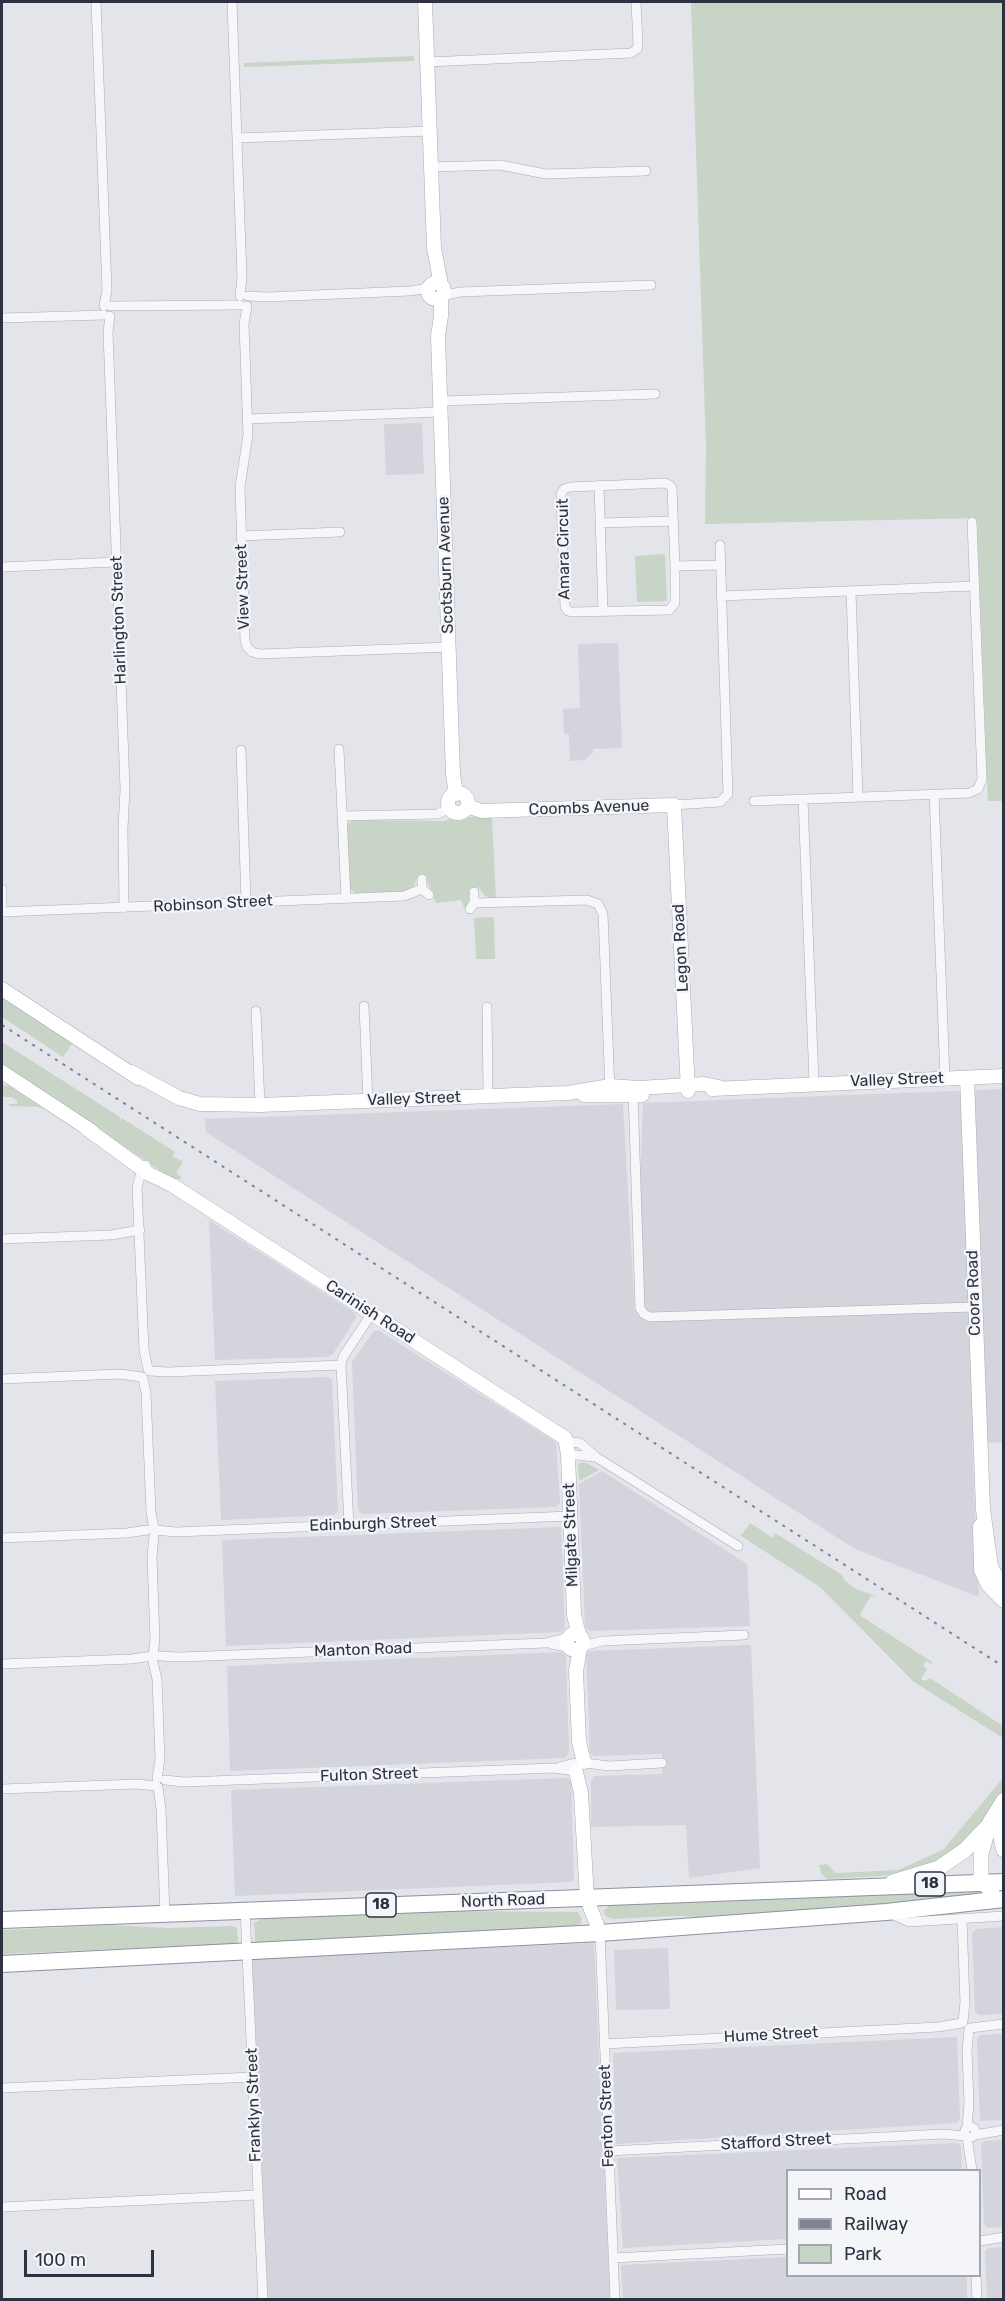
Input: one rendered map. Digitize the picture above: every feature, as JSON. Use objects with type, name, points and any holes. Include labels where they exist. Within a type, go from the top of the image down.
[{"type":"highway","name":"North Road","points":[[2,1920],[1004,1882]]},
{"type":"highway","name":"18","points":[[2,1964],[600,1933],[886,1912],[1004,1899]]},
{"type":"main road","points":[[1004,1800],[994,1813],[1004,1850]]},
{"type":"main road","points":[[996,1824],[981,1860],[980,1875],[989,1888],[1004,1890]]},
{"type":"main road","points":[[876,1887],[939,1868],[996,1824]]},
{"type":"street","name":"Harlington Street","points":[[96,2],[125,789],[124,908]]},
{"type":"street","name":"View Street","points":[[232,2],[248,419],[248,441],[240,482],[245,641],[252,652],[260,654],[449,647]]},
{"type":"street","name":"Scotsburn Avenue","points":[[425,2],[436,292],[441,316],[438,336],[440,407],[453,774],[456,794]]},
{"type":"street","points":[[427,62],[631,53],[637,49],[638,44],[636,2]]},
{"type":"street","points":[[237,138],[430,131]]},
{"type":"street","points":[[431,168],[500,165],[546,174],[646,171]]},
{"type":"street","points":[[2,318],[86,315],[130,307],[220,304],[267,297],[651,285]]},
{"type":"street","points":[[248,419],[655,394]]},
{"type":"street","name":"Amara Circuit","points":[[665,483],[672,488],[675,566],[673,608],[572,612],[565,607],[561,494],[570,486],[599,485],[665,483]]},
{"type":"street","points":[[599,485],[603,612]]},
{"type":"street","points":[[600,523],[673,521]]},
{"type":"street","points":[[754,801],[969,793],[978,789],[982,779],[972,522]]},
{"type":"street","points":[[241,536],[340,532]]},
{"type":"street","points":[[720,545],[721,596],[974,586]]},
{"type":"street","points":[[2,567],[116,562]]},
{"type":"street","points":[[675,566],[720,565]]},
{"type":"street","points":[[851,591],[858,797]]},
{"type":"street","name":"Coombs Avenue","points":[[468,806],[482,811],[712,803],[726,798],[728,788],[721,596]]},
{"type":"street","points":[[339,749],[345,898]]},
{"type":"street","points":[[241,750],[246,902]]},
{"type":"street","points":[[456,794],[465,797],[468,806],[461,813],[455,813],[450,809],[449,800],[456,794]]},
{"type":"street","points":[[934,794],[945,1078]]},
{"type":"street","points":[[803,799],[814,1083]]},
{"type":"street","name":"Legon Road","points":[[674,805],[687,1088]]},
{"type":"street","points":[[342,816],[437,814],[450,809]]},
{"type":"street","name":"Robinson Street","points":[[2,912],[404,896],[424,888]]},
{"type":"street","points":[[2,889],[2,912]]},
{"type":"street","points":[[474,892],[472,906],[587,900],[598,904],[603,914],[610,1091]]},
{"type":"street","name":"Valley Street","points":[[2,989],[131,1072],[193,1106],[633,1092],[687,1088],[704,1084],[719,1087],[1004,1076]]},
{"type":"street","points":[[364,1006],[368,1101]]},
{"type":"street","points":[[487,1007],[488,1096]]},
{"type":"street","points":[[256,1011],[260,1105]]},
{"type":"street","name":"Carinish Road","points":[[2,1072],[147,1169],[561,1435],[567,1447]]},
{"type":"street","name":"Coora Road","points":[[967,1078],[974,1307],[988,1574]]},
{"type":"street","points":[[633,1092],[640,1308],[644,1314],[650,1317],[974,1307]]},
{"type":"street","points":[[147,1169],[138,1193],[165,1914]]},
{"type":"street","points":[[2,1239],[140,1234]]},
{"type":"street","points":[[348,1525],[341,1365],[372,1313]]},
{"type":"street","points":[[2,1379],[341,1365]]},
{"type":"street","points":[[567,1447],[596,1457],[738,1546]]},
{"type":"street","name":"Milgate Street","points":[[567,1447],[587,1899],[600,1933]]},
{"type":"street","name":"Edinburgh Street","points":[[2,1538],[570,1516]]},
{"type":"street","points":[[988,1574],[1004,1589]]},
{"type":"street","points":[[988,1574],[992,1591],[1004,1600]]},
{"type":"street","name":"Manton Road","points":[[2,1664],[744,1635]]},
{"type":"street","name":"Fulton Street","points":[[2,1789],[662,1763]]},
{"type":"street","name":"Franklyn Street","points":[[245,1910],[263,2300]]},
{"type":"street","points":[[886,1912],[909,1922],[1004,1916]]},
{"type":"street","points":[[962,1919],[972,2169]]},
{"type":"street","name":"Fenton Street","points":[[600,1933],[615,2300]]},
{"type":"street","name":"Hume Street","points":[[604,2044],[1004,2024]]},
{"type":"street","points":[[2,2088],[253,2077]]},
{"type":"street","name":"Stafford Street","points":[[608,2151],[1001,2130]]},
{"type":"street","points":[[2,2207],[257,2195]]},
{"type":"street","points":[[981,2235],[1002,2237]]},
{"type":"street","points":[[981,2241],[1002,2237]]},
{"type":"street","points":[[613,2258],[786,2249]]},
{"type":"street","points":[[976,2277],[977,2300]]},
{"type":"shaded area","points":[[422,423],[424,474],[386,475],[384,424]]},
{"type":"shaded area","points":[[618,643],[622,748],[593,749],[593,753],[585,760],[570,761],[569,734],[564,734],[563,709],[580,708],[578,644]]},
{"type":"shaded area","points":[[1003,1089],[1003,1442],[972,1444],[979,1597],[855,1549],[206,1132],[205,1119],[623,1104],[635,1317],[643,1103]]},
{"type":"shaded area","points":[[209,1220],[355,1313],[356,1318],[333,1354],[328,1357],[215,1360]]},
{"type":"shaded area","points":[[378,1330],[556,1442],[560,1503],[556,1507],[362,1514],[358,1510],[352,1362],[373,1332]]},
{"type":"shaded area","points":[[328,1377],[332,1380],[338,1511],[334,1515],[221,1520],[215,1381]]},
{"type":"shaded area","points":[[602,1471],[747,1564],[750,1626],[589,1631],[585,1627],[579,1484]]},
{"type":"shaded area","points":[[561,1527],[565,1628],[561,1632],[226,1646],[222,1540]]},
{"type":"shaded area","points":[[751,1645],[760,1868],[689,1878],[686,1825],[591,1827],[591,1781],[594,1776],[662,1774],[662,1754],[594,1756],[590,1753],[586,1655],[589,1651]]},
{"type":"shaded area","points":[[562,1652],[566,1656],[569,1753],[565,1758],[230,1771],[227,1666]]},
{"type":"shaded area","points":[[566,1778],[571,1781],[574,1879],[571,1882],[235,1896],[231,1790]]},
{"type":"shaded area","points":[[1003,1927],[1003,2014],[979,2015],[975,2012],[972,1933],[976,1929]]},
{"type":"shaded area","points":[[594,1943],[610,2299],[268,2299],[252,1959]]},
{"type":"shaded area","points":[[668,1948],[670,2009],[616,2010],[614,1950]]},
{"type":"shaded area","points":[[1003,2034],[1003,2120],[980,2121],[977,2039],[981,2035]]},
{"type":"shaded area","points":[[957,2037],[960,2119],[956,2123],[616,2144],[613,2053]]},
{"type":"shaded area","points":[[1003,2140],[1003,2227],[988,2228],[984,2224],[981,2145],[984,2141]]},
{"type":"shaded area","points":[[957,2143],[961,2146],[962,2169],[786,2169],[786,2239],[623,2248],[617,2158]]},
{"type":"shaded area","points":[[1003,2247],[1003,2299],[987,2299],[985,2251],[989,2248]]},
{"type":"shaded area","points":[[786,2257],[786,2277],[967,2277],[967,2299],[623,2299],[621,2265]]},
{"type":"green space","points":[[691,2],[1003,2],[1003,801],[988,801],[977,518],[705,524],[706,447]]},
{"type":"green space","points":[[414,56],[414,61],[244,67],[244,63]]},
{"type":"green space","points":[[665,554],[667,601],[637,602],[635,556]]},
{"type":"green space","points":[[455,817],[492,817],[496,899],[485,896],[478,887],[469,889],[470,898],[465,909],[461,900],[436,903],[425,876],[417,877],[414,886],[402,892],[356,893],[350,889],[347,827],[350,822],[356,820],[444,821]]},
{"type":"green space","points":[[494,917],[495,959],[476,959],[474,918]]},
{"type":"green space","points":[[2,996],[73,1042],[63,1057],[2,1017]]},
{"type":"green space","points":[[2,1042],[120,1117],[120,1121],[122,1118],[175,1152],[172,1156],[183,1162],[176,1173],[181,1177],[180,1179],[173,1179],[2,1066]]},
{"type":"green space","points":[[2,1085],[9,1086],[40,1106],[43,1110],[39,1107],[9,1106],[9,1104],[17,1104],[17,1101],[12,1097],[2,1097]]},
{"type":"green space","points":[[584,1462],[599,1470],[579,1481],[578,1464]]},
{"type":"green space","points":[[750,1523],[773,1538],[775,1533],[842,1575],[844,1580],[856,1589],[876,1596],[871,1596],[861,1616],[932,1662],[931,1664],[926,1661],[923,1666],[927,1669],[921,1679],[925,1681],[930,1678],[1003,1726],[1003,1738],[914,1682],[820,1587],[741,1536]]},
{"type":"green space","points":[[1003,1778],[1003,1795],[978,1831],[938,1863],[909,1874],[827,1879],[821,1873],[819,1865],[827,1864],[836,1873],[898,1870],[943,1850]]},
{"type":"green space","points":[[973,1887],[991,1892],[942,1901],[710,1918],[677,1916],[613,1919],[605,1916],[603,1911],[610,1905]]},
{"type":"green space","points":[[442,1911],[578,1912],[582,1919],[580,1925],[573,1927],[260,1943],[255,1941],[254,1923],[264,1918]]},
{"type":"green space","points":[[113,1925],[168,1928],[232,1926],[237,1928],[238,1940],[237,1943],[227,1944],[2,1954],[2,1930]]},
{"type":"railway","points":[[2,1025],[1004,1667]]}]
